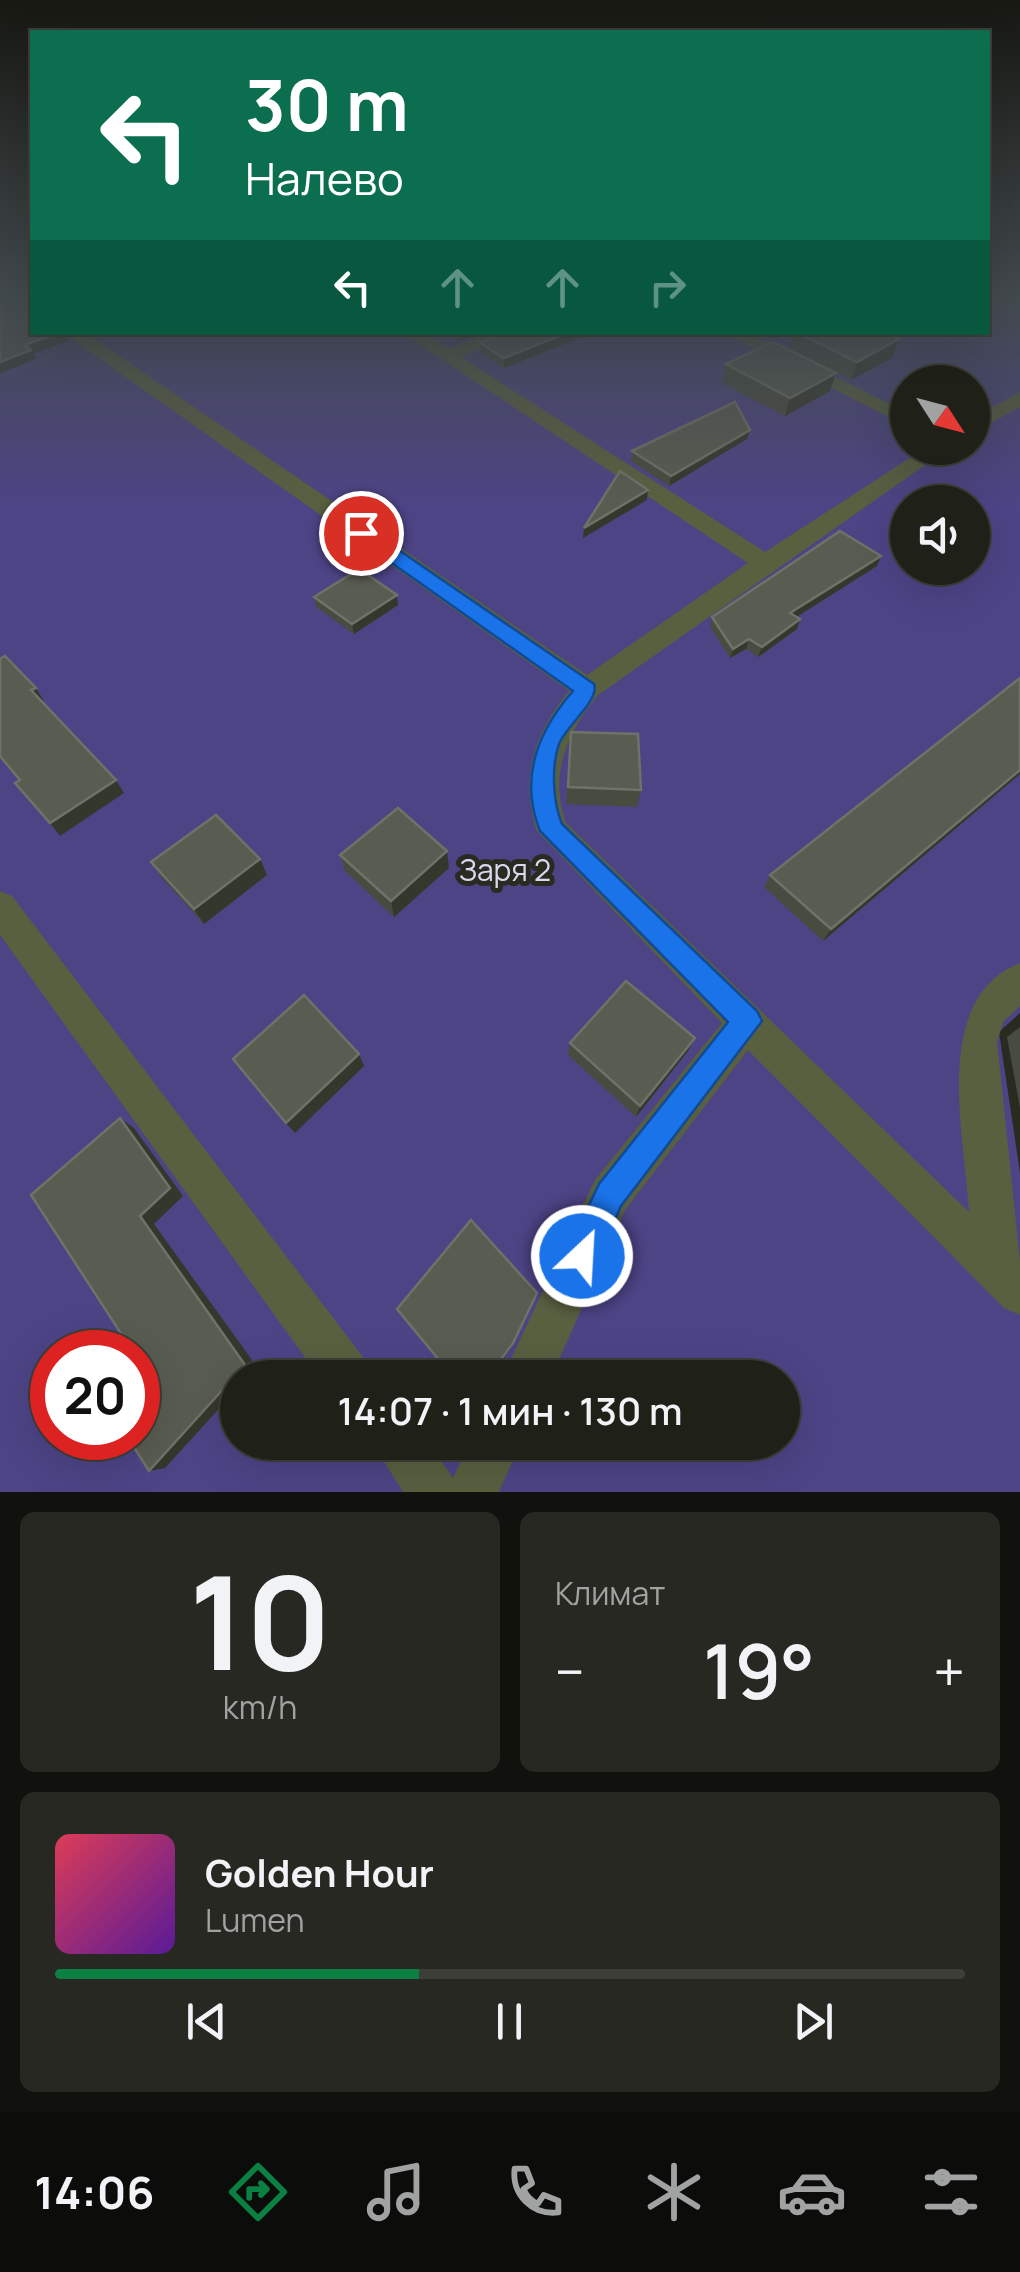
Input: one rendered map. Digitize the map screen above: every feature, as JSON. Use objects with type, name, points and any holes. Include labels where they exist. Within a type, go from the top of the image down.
[{"type":"lane","points":[[122,367],[587,689]]},
{"type":"lane","points":[[463,367],[765,562]]},
{"type":"lane","points":[[799,367],[890,412]]},
{"type":"lane","points":[[990,416],[1020,398]]},
{"type":"lane","points":[[912,465],[765,562],[587,689],[564,716],[547,746],[542,806],[552,831],[1007,1280]]},
{"type":"lane","points":[[0,906],[336,1360]]},
{"type":"lane","points":[[1007,1280],[978,1041],[989,1010],[1020,980]]},
{"type":"lane","points":[[534,1360],[610,1195],[747,1021]]},
{"type":"lane","points":[[410,1460],[434,1492]]},
{"type":"lane","points":[[473,1492],[488,1460]]},
{"type":"green space","name":"Заря 2","points":[[0,367],[890,367],[890,465],[990,465],[990,367],[1020,367],[1020,1013],[999,1032],[1020,1173],[1020,1492],[0,1492]]},
{"type":"building","points":[[731,367],[823,367],[836,373],[790,398]]},
{"type":"building","points":[[735,402],[750,430],[671,476],[632,451]]},
{"type":"building","points":[[620,471],[648,490],[584,528]]},
{"type":"building","points":[[840,531],[881,556],[790,613],[800,619],[762,647],[749,639],[733,649],[712,617]]},
{"type":"building","points":[[359,569],[397,595],[352,624],[314,597]]},
{"type":"building","points":[[5,656],[36,688],[31,690],[116,780],[50,823],[15,783],[20,780],[0,756],[0,659]]},
{"type":"building","points":[[1020,678],[1020,770],[831,929],[770,875]]},
{"type":"building","points":[[571,732],[638,734],[641,790],[568,787]]},
{"type":"building","points":[[398,808],[447,851],[391,901],[340,855]]},
{"type":"building","points":[[216,815],[260,859],[194,909],[151,862]]},
{"type":"building","points":[[626,981],[695,1038],[640,1106],[570,1043]]},
{"type":"building","points":[[304,995],[359,1054],[286,1123],[233,1059]]},
{"type":"building","points":[[120,1118],[170,1188],[140,1216],[241,1360],[220,1360],[220,1393],[160,1459],[160,1330],[119,1330],[31,1195]]},
{"type":"building","points":[[471,1220],[537,1293],[500,1360],[439,1360],[397,1309]]},
{"type":"building","points":[[142,1460],[159,1460],[149,1471]]},
{"type":"route","points":[[361,533],[587,689],[564,716],[547,746],[541,779],[542,806],[552,831],[747,1021],[610,1195],[582,1256]]}]
